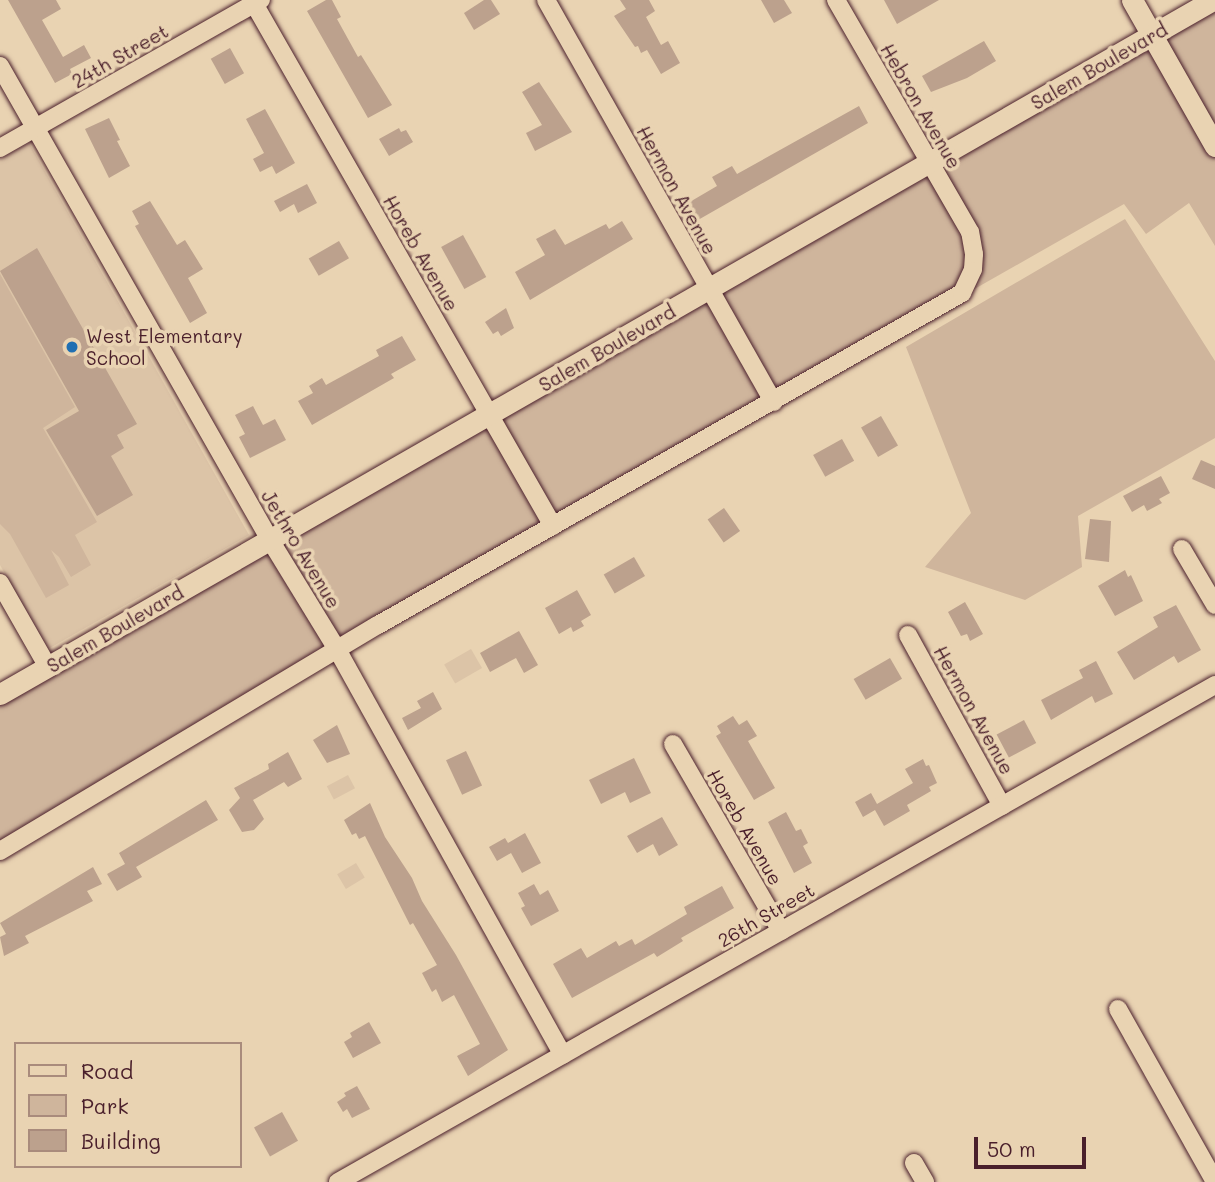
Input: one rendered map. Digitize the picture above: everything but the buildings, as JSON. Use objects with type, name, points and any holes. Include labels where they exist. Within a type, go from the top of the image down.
[{"type":"street","name":"Hermon Avenue","points":[[545,0],[773,402]]},
{"type":"street","name":"Hebron Avenue","points":[[773,402],[962,293],[973,269],[974,254],[970,232],[836,0]]},
{"type":"street","points":[[1132,0],[1215,146]]},
{"type":"street","name":"Salem Boulevard","points":[[0,694],[1213,0]]},
{"type":"street","name":"24th Street","points":[[0,148],[256,1]]},
{"type":"street","name":"Horeb Avenue","points":[[256,1],[553,526]]},
{"type":"street","name":"Jethro Avenue","points":[[0,66],[270,540],[338,651],[563,1055]]},
{"type":"street","points":[[0,851],[553,526],[773,402]]},
{"type":"street","points":[[1182,548],[1215,605]]},
{"type":"street","points":[[0,583],[48,667]]},
{"type":"street","name":"Hermon Avenue","points":[[908,635],[1002,806]]},
{"type":"street","name":"26th Street","points":[[338,1182],[1215,685]]},
{"type":"street","name":"Horeb Avenue","points":[[673,744],[781,931]]},
{"type":"street","points":[[1118,1009],[1215,1182]]},
{"type":"street","points":[[914,1163],[925,1182]]},
{"type":"shaded area","name":"West Elementary School","points":[[29,143],[249,535],[48,649],[0,565],[0,159]]},
{"type":"shaded area","points":[[471,649],[482,668],[455,684],[444,664]]},
{"type":"shaded area","points":[[348,775],[355,788],[334,800],[327,786]]},
{"type":"shaded area","points":[[356,863],[365,878],[346,889],[337,874]]},
{"type":"green space","points":[[1215,0],[1215,246],[1189,203],[1146,234],[1124,204],[338,651],[0,851],[0,695]]},
{"type":"green space","points":[[1125,219],[1215,361],[1215,438],[1078,516],[1082,567],[1025,600],[925,567],[971,513],[906,347]]},
{"type":"green space","points":[[0,274],[75,407],[43,428],[97,522],[75,535],[91,565],[71,577],[59,557],[51,550],[69,585],[46,598],[10,534],[0,524]]},
{"type":"place","name":"West Elementary School","points":[[72,347]]}]
